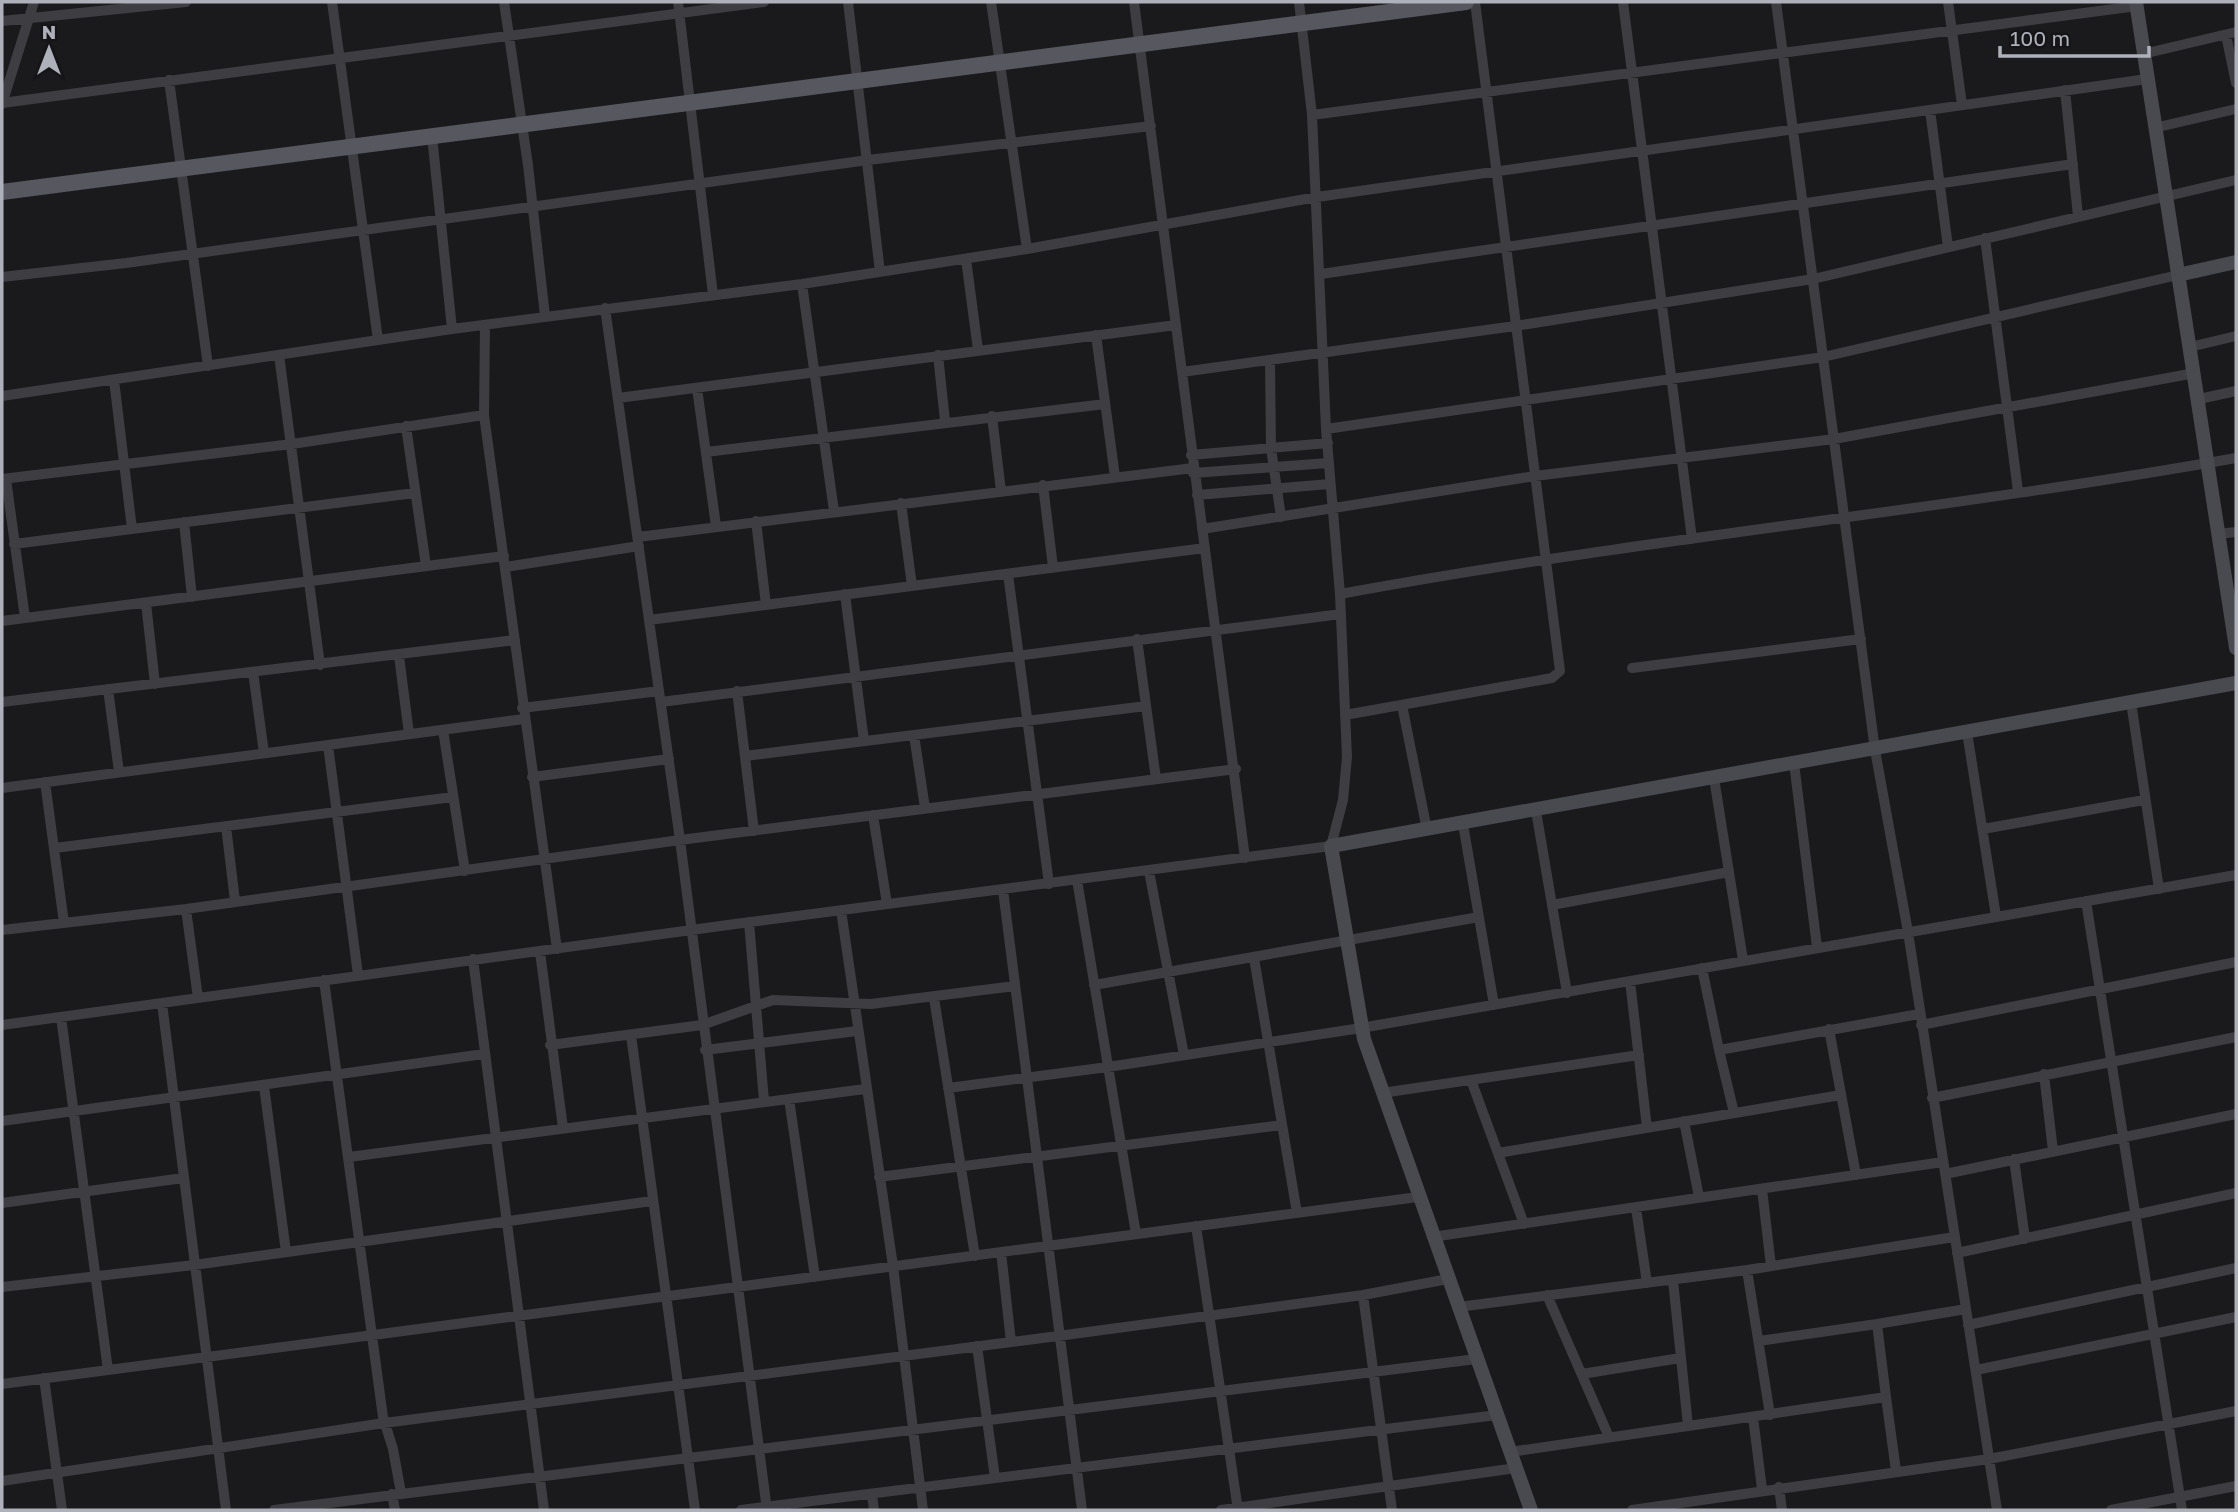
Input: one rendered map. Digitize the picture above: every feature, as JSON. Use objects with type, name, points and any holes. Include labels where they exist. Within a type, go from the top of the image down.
[{"type":"main road","points":[[2,192],[1466,2]]},
{"type":"street","points":[[34,2],[2,104],[340,56],[509,37],[679,7],[764,2]]},
{"type":"street","points":[[2,21],[186,2]]},
{"type":"street","points":[[332,2],[378,340]]},
{"type":"street","points":[[504,2],[523,125],[545,316]]},
{"type":"street","points":[[848,2],[880,272]]},
{"type":"street","points":[[991,2],[1027,249]]},
{"type":"street","points":[[1134,2],[1193,470],[1218,629],[1245,858]]},
{"type":"street","points":[[1298,2],[1303,24],[1312,115],[1326,429],[1341,614],[1346,780],[1331,846],[1345,940],[1361,1028],[1381,1093],[1531,1510]]},
{"type":"street","points":[[1346,715],[1557,675],[1560,666],[1494,172],[1475,2]]},
{"type":"street","points":[[1623,2],[1692,539]]},
{"type":"street","points":[[1776,2],[1875,750],[1908,932],[1997,1510]]},
{"type":"street","points":[[1948,2],[1962,105]]},
{"type":"street","points":[[1312,115],[2136,4],[2219,534],[2233,604],[2236,648]]},
{"type":"street","points":[[679,7],[713,295]]},
{"type":"street","points":[[2143,54],[2231,34],[2236,83]]},
{"type":"street","points":[[2,396],[452,329],[802,284],[1027,249],[1317,197],[2147,79]]},
{"type":"street","points":[[169,80],[208,366]]},
{"type":"street","points":[[2065,90],[2078,216]]},
{"type":"street","points":[[2154,128],[2236,109]]},
{"type":"street","points":[[1930,110],[1948,247]]},
{"type":"street","points":[[2,277],[868,160],[1151,126]]},
{"type":"street","points":[[432,136],[452,329]]},
{"type":"street","points":[[1321,274],[2073,164]]},
{"type":"street","points":[[1182,372],[1515,326],[1813,279],[2236,180]]},
{"type":"street","points":[[1985,238],[2018,491]]},
{"type":"street","points":[[966,259],[978,350]]},
{"type":"street","points":[[1326,429],[1824,357],[2236,262]]},
{"type":"street","points":[[802,284],[834,511]]},
{"type":"street","points":[[605,309],[680,840],[766,1509]]},
{"type":"street","points":[[485,325],[484,415],[557,949]]},
{"type":"street","points":[[618,398],[1176,325]]},
{"type":"street","points":[[1096,335],[1115,477]]},
{"type":"street","points":[[2190,347],[2236,336]]},
{"type":"street","points":[[279,355],[307,583],[320,665]]},
{"type":"street","points":[[938,355],[945,421]]},
{"type":"street","points":[[1270,360],[1271,448],[1281,517]]},
{"type":"street","points":[[1202,529],[1535,475],[1834,439],[2195,373]]},
{"type":"street","points":[[114,380],[132,529]]},
{"type":"street","points":[[697,388],[716,526]]},
{"type":"street","points":[[2199,399],[2236,391]]},
{"type":"street","points":[[706,452],[945,421],[1105,404]]},
{"type":"street","points":[[25,618],[4,479],[292,444],[484,415]]},
{"type":"street","points":[[992,416],[1001,491]]},
{"type":"street","points":[[406,426],[426,566]]},
{"type":"street","points":[[1191,455],[1328,443]]},
{"type":"street","points":[[1339,594],[1466,570],[1845,518],[2236,458]]},
{"type":"street","points":[[2,621],[426,566],[505,562],[638,542],[716,526],[1042,485],[1193,470],[1273,468],[1329,463]]},
{"type":"street","points":[[1197,495],[1330,484]]},
{"type":"street","points":[[1042,485],[1053,567]]},
{"type":"street","points":[[14,544],[415,493]]},
{"type":"street","points":[[901,503],[912,586]]},
{"type":"street","points":[[756,521],[766,605]]},
{"type":"street","points":[[184,522],[192,597]]},
{"type":"street","points":[[2219,534],[2236,531]]},
{"type":"street","points":[[649,620],[1205,548]]},
{"type":"street","points":[[1008,574],[1049,884]]},
{"type":"street","points":[[845,594],[864,741]]},
{"type":"street","points":[[146,603],[155,684]]},
{"type":"street","points":[[2,788],[443,730],[523,713],[660,696],[737,691],[1018,653],[1341,614]]},
{"type":"street","points":[[2,702],[399,656],[515,639]]},
{"type":"street","points":[[1137,639],[1156,779]]},
{"type":"street","points":[[1632,668],[1861,639]]},
{"type":"street","points":[[399,656],[409,734]]},
{"type":"street","points":[[253,673],[264,753]]},
{"type":"street","points":[[2,1025],[473,959],[1331,846],[2236,683]]},
{"type":"street","points":[[108,689],[119,772]]},
{"type":"street","points":[[737,691],[754,831]]},
{"type":"street","points":[[2131,702],[2159,889]]},
{"type":"street","points":[[1402,705],[1427,830]]},
{"type":"street","points":[[745,756],[1146,706]]},
{"type":"street","points":[[443,730],[465,871]]},
{"type":"street","points":[[1967,732],[1996,916]]},
{"type":"street","points":[[914,735],[925,808]]},
{"type":"street","points":[[328,744],[358,975]]},
{"type":"street","points":[[532,778],[669,759]]},
{"type":"street","points":[[1794,763],[1817,947]]},
{"type":"street","points":[[2,930],[186,909],[680,840],[1236,769]]},
{"type":"street","points":[[1714,778],[1743,960]]},
{"type":"street","points":[[45,782],[64,923]]},
{"type":"street","points":[[55,848],[453,797]]},
{"type":"street","points":[[1983,829],[2144,800]]},
{"type":"street","points":[[1536,811],[1567,993]]},
{"type":"street","points":[[873,815],[887,904]]},
{"type":"street","points":[[1463,824],[1494,1005]]},
{"type":"street","points":[[226,826],[235,901]]},
{"type":"street","points":[[1149,871],[1184,1055]]},
{"type":"street","points":[[1552,905],[1728,872]]},
{"type":"street","points":[[948,1088],[1108,1067],[1361,1028],[2236,875]]},
{"type":"street","points":[[1077,880],[1136,1234]]},
{"type":"street","points":[[1003,890],[1082,1510]]},
{"type":"street","points":[[2086,901],[2182,1510]]},
{"type":"street","points":[[186,909],[198,998]]},
{"type":"street","points":[[841,910],[865,1089],[894,1266],[923,1510]]},
{"type":"street","points":[[1094,985],[1479,917]]},
{"type":"street","points":[[749,922],[764,1101]]},
{"type":"street","points":[[540,951],[563,1128]]},
{"type":"street","points":[[1254,958],[1297,1213]]},
{"type":"street","points":[[473,959],[544,1510]]},
{"type":"street","points":[[1720,1050],[1829,1029],[1920,1019],[2099,989],[2236,962]]},
{"type":"street","points":[[1702,968],[1734,1113]]},
{"type":"street","points":[[324,980],[384,1423],[393,1449],[397,1493],[395,1510]]},
{"type":"street","points":[[1630,982],[1647,1128]]},
{"type":"street","points":[[551,1045],[702,1025],[756,1004],[789,998],[854,1005],[933,999],[1015,986]]},
{"type":"street","points":[[933,999],[975,1256]]},
{"type":"street","points":[[162,1003],[226,1510]]},
{"type":"street","points":[[61,1017],[108,1370]]},
{"type":"street","points":[[1829,1029],[1856,1175]]},
{"type":"street","points":[[705,1050],[857,1031]]},
{"type":"street","points":[[631,1035],[695,1510]]},
{"type":"street","points":[[1932,1098],[2236,1037]]},
{"type":"street","points":[[2,1121],[484,1054]]},
{"type":"street","points":[[1381,1093],[1639,1055]]},
{"type":"street","points":[[2044,1074],[2053,1151]]},
{"type":"street","points":[[1471,1080],[1524,1224]]},
{"type":"street","points":[[264,1086],[286,1252]]},
{"type":"street","points":[[349,1157],[865,1089]]},
{"type":"street","points":[[1498,1153],[1841,1095]]},
{"type":"street","points":[[789,1099],[814,1278]]},
{"type":"street","points":[[1945,1174],[2236,1114]]},
{"type":"street","points":[[1684,1121],[1699,1197]]},
{"type":"street","points":[[879,1177],[1282,1125]]},
{"type":"street","points":[[2014,1159],[2025,1239]]},
{"type":"street","points":[[1432,1237],[1942,1162]]},
{"type":"street","points":[[2,1203],[183,1178]]},
{"type":"street","points":[[1762,1189],[1772,1266]]},
{"type":"street","points":[[1957,1253],[2236,1193]]},
{"type":"street","points":[[2,1384],[1418,1197]]},
{"type":"street","points":[[2,1287],[194,1265],[652,1201]]},
{"type":"street","points":[[1636,1208],[1647,1283]]},
{"type":"street","points":[[1196,1226],[1238,1509]]},
{"type":"street","points":[[1458,1307],[1747,1270],[1954,1237]]},
{"type":"street","points":[[1000,1252],[1011,1342]]},
{"type":"street","points":[[1968,1325],[2236,1268]]},
{"type":"street","points":[[1747,1270],[1770,1415]]},
{"type":"street","points":[[2,1480],[384,1423],[1363,1295],[1448,1279]]},
{"type":"street","points":[[1673,1280],[1688,1426]]},
{"type":"street","points":[[1363,1295],[1392,1510]]},
{"type":"street","points":[[1547,1295],[1609,1437]]},
{"type":"street","points":[[1759,1341],[1966,1309]]},
{"type":"street","points":[[1976,1370],[2236,1317]]},
{"type":"street","points":[[1877,1324],[1896,1471]]},
{"type":"street","points":[[977,1346],[995,1478]]},
{"type":"street","points":[[1582,1374],[1680,1358]]},
{"type":"street","points":[[274,1510],[1374,1369],[1476,1359]]},
{"type":"street","points":[[44,1378],[62,1510]]},
{"type":"street","points":[[1510,1452],[1886,1397]]},
{"type":"street","points":[[1632,1510],[1762,1489],[1989,1459],[2236,1411]]},
{"type":"street","points":[[740,1510],[766,1509],[1076,1466],[1497,1415]]},
{"type":"street","points":[[1753,1417],[1762,1489]]},
{"type":"street","points":[[1221,1510],[1516,1468]]},
{"type":"street","points":[[2111,1510],[2236,1486]]},
{"type":"street","points":[[1779,1488],[1782,1510]]},
{"type":"street","points":[[872,1494],[874,1510]]}]
